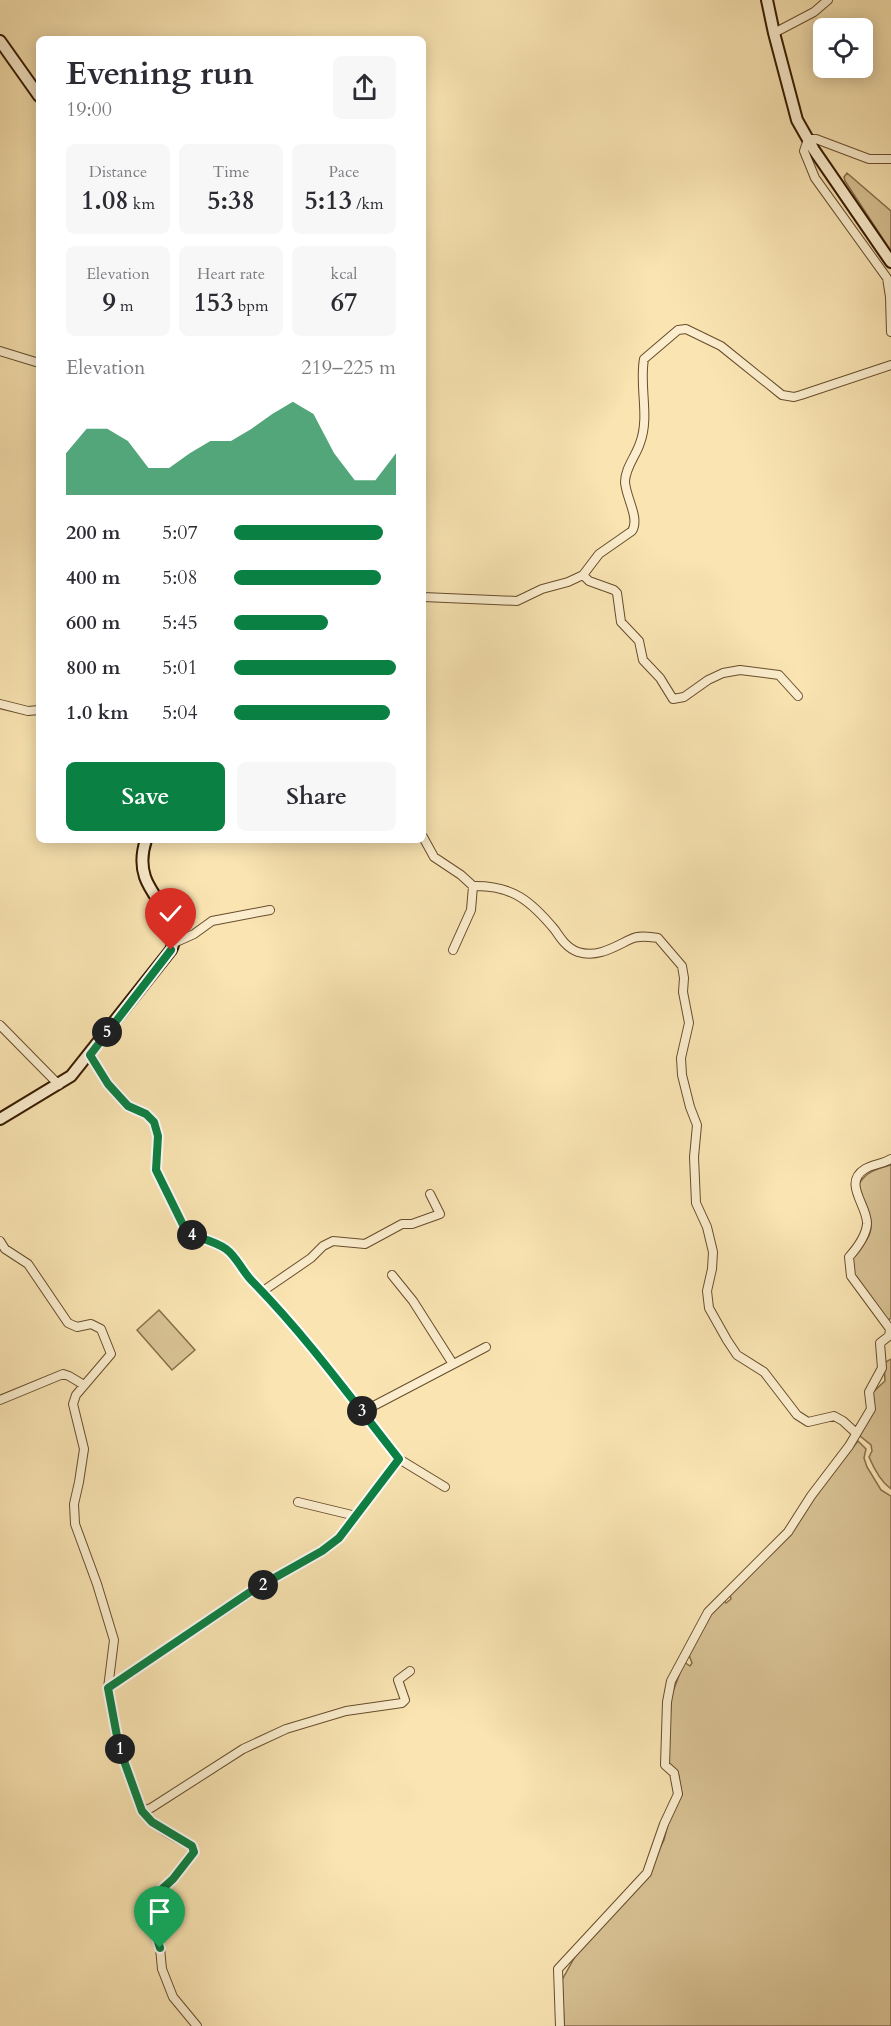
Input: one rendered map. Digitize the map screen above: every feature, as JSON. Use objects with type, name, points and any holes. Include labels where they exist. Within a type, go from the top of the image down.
[{"type":"street","points":[[767,0],[797,120],[891,261]]},
{"type":"street","points":[[774,33],[814,12],[828,0]]},
{"type":"street","points":[[1,44],[36,92]]},
{"type":"street","points":[[808,139],[816,139],[869,159],[891,159]]},
{"type":"street","points":[[808,139],[804,151],[815,178],[887,278],[891,332]]},
{"type":"street","points":[[426,597],[517,601],[542,589],[583,575],[599,554],[632,531],[635,527],[635,519],[626,493],[625,479],[643,430],[644,359],[678,330],[686,329],[721,346],[787,397],[801,395],[891,365]]},
{"type":"street","points":[[0,351],[36,362]]},
{"type":"street","points":[[583,575],[589,582],[617,593],[621,622],[639,641],[643,660],[660,678],[674,699],[684,697],[708,680],[723,673],[740,670],[779,675],[798,696]]},
{"type":"street","points":[[0,704],[28,711],[36,710]]},
{"type":"street","points":[[426,842],[434,857],[473,886],[503,888],[525,898],[543,915],[567,946],[576,951],[587,954],[620,946],[632,938],[643,936],[658,938],[682,966],[683,993],[689,1023],[681,1058],[682,1075],[697,1125],[694,1157],[696,1203],[707,1227],[713,1252],[707,1291],[709,1308],[737,1355],[764,1372],[797,1415],[808,1422],[834,1416],[856,1433]]},
{"type":"street","points":[[0,1119],[71,1076],[166,958],[174,943],[168,916],[146,878],[142,858],[145,843]]},
{"type":"street","points":[[453,950],[471,910],[473,886]]},
{"type":"street","points":[[174,943],[194,934],[212,921],[270,910]]},
{"type":"street","points":[[0,1025],[59,1085]]},
{"type":"street","points":[[90,1055],[108,1084],[128,1106],[146,1114],[154,1122],[158,1136],[156,1170],[187,1233],[224,1247],[300,1332],[399,1459],[446,1487]]},
{"type":"street","points":[[560,2026],[558,1969],[647,1873],[664,1824],[678,1794],[674,1773],[665,1765],[664,1755],[667,1702],[671,1681],[708,1612],[788,1532],[811,1496],[849,1446],[871,1409],[869,1392],[882,1368],[880,1343],[889,1336],[890,1329],[851,1276],[849,1257],[861,1241],[867,1226],[856,1189],[856,1181],[863,1170],[891,1160]]},
{"type":"street","points":[[263,1291],[311,1258],[323,1245],[333,1241],[365,1244],[402,1224],[411,1224],[440,1214],[430,1194]]},
{"type":"street","points":[[0,1241],[5,1249],[28,1264],[68,1323],[77,1328],[91,1324],[101,1329],[111,1354],[76,1395],[73,1404],[84,1449],[74,1504],[75,1524],[114,1640],[108,1688],[119,1747],[142,1811],[152,1822],[192,1846],[194,1852],[173,1879],[147,1905],[160,1948],[162,1969],[173,1997],[197,2026]]},
{"type":"street","points":[[392,1275],[413,1301],[453,1364]]},
{"type":"street","points":[[362,1412],[486,1347]]},
{"type":"street","points":[[0,1400],[63,1374],[84,1385]]},
{"type":"street","points":[[108,1688],[253,1590],[322,1551],[339,1538],[399,1459]]},
{"type":"street","points":[[298,1502],[356,1516]]},
{"type":"street","points":[[142,1811],[151,1808],[258,1741],[286,1729],[346,1711],[402,1703],[405,1695],[398,1680],[410,1671]]},
{"type":"shaded area","points":[[847,173],[891,211],[891,251],[845,181],[844,177]]},
{"type":"shaded area","points":[[891,1165],[891,1318],[887,1321],[854,1274],[852,1257],[862,1246],[871,1229],[859,1184],[869,1173]]},
{"type":"shaded area","points":[[159,1310],[195,1350],[172,1370],[137,1330]]},
{"type":"shaded area","points":[[891,1359],[891,1489],[881,1479],[869,1457],[872,1451],[871,1445],[860,1436],[871,1412],[872,1393],[885,1381],[884,1363]]},
{"type":"shaded area","points":[[858,1441],[866,1449],[864,1458],[867,1467],[881,1490],[891,1496],[891,2026],[564,2026],[562,1980],[577,1953],[641,1885],[664,1840],[669,1819],[682,1795],[678,1772],[668,1762],[671,1697],[684,1662],[690,1666],[692,1663],[689,1655],[709,1613],[723,1600],[726,1603],[731,1599],[730,1594]]},
{"type":"route","points":[[160,1948],[147,1905],[173,1879],[194,1852],[192,1846],[152,1822],[142,1811],[119,1747],[108,1688],[253,1590],[322,1551],[339,1538],[399,1459],[300,1332],[249,1278],[230,1253],[224,1247],[187,1233],[156,1170],[158,1130],[154,1122],[146,1114],[128,1106],[108,1084],[90,1055],[171,950]]}]
